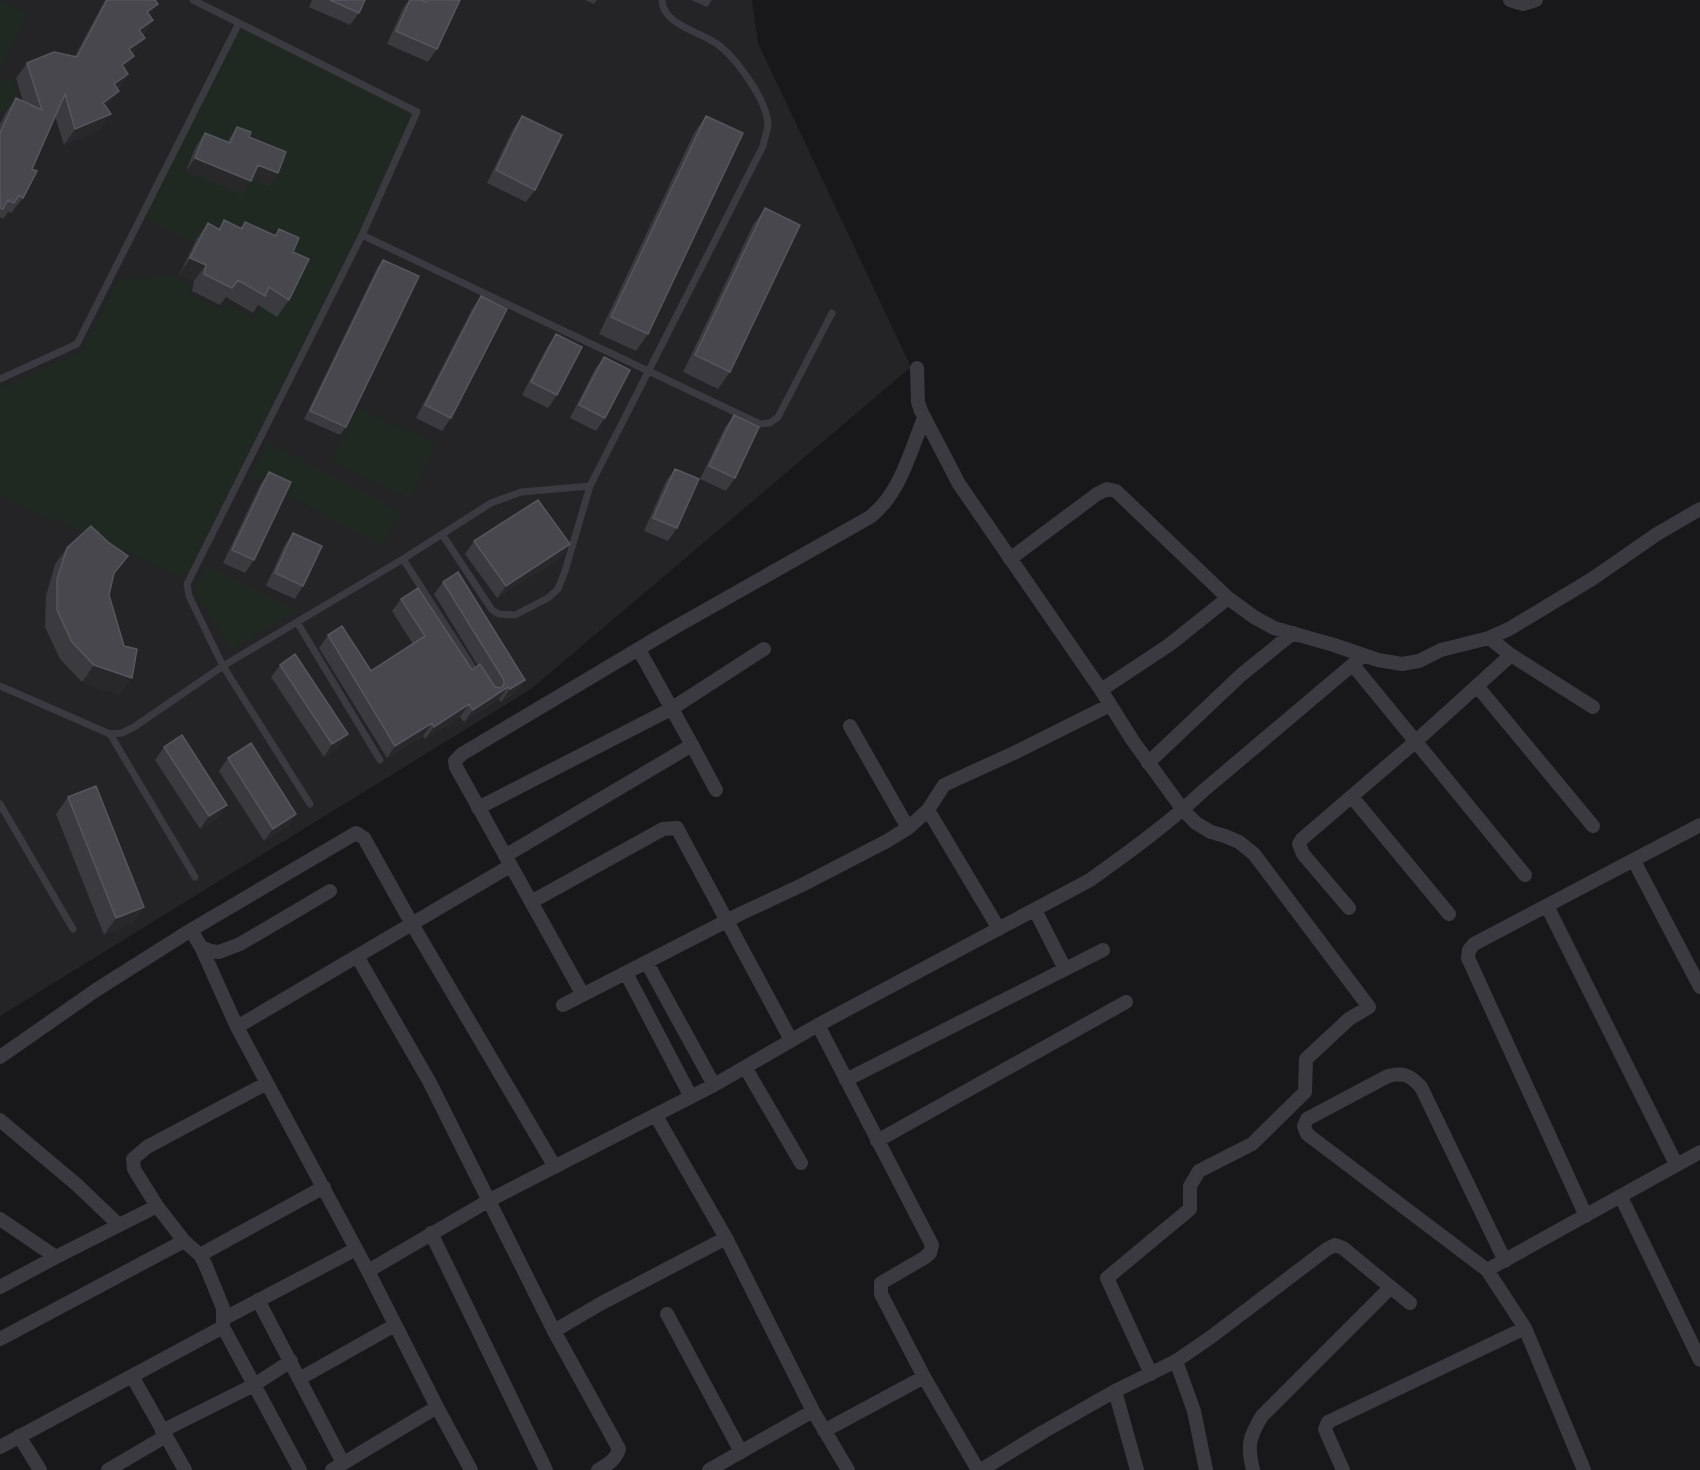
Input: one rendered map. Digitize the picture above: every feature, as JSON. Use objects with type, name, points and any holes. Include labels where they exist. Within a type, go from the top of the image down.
[{"type":"street","points":[[1510,0],[1523,3],[1536,0]]},
{"type":"street","points":[[917,368],[918,402],[959,484],[1101,690],[1148,763],[1183,810],[1196,822],[1211,832],[1239,842],[1254,854],[1370,1007],[1349,1019],[1306,1059],[1305,1092],[1252,1144],[1198,1171],[1190,1186],[1190,1209],[1107,1278],[1151,1374]]},
{"type":"street","points":[[583,995],[478,808],[455,761],[462,754],[672,629],[851,528],[880,509],[890,497],[924,418]]},
{"type":"street","points":[[1010,559],[1097,494],[1107,489],[1116,491],[1228,598],[1254,617],[1274,628],[1402,664],[1419,661],[1449,648],[1489,638],[1509,629],[1592,579],[1657,534],[1700,509]]},
{"type":"street","points":[[1101,690],[1169,645],[1228,598]]},
{"type":"street","points":[[1148,763],[1241,675],[1293,633]]},
{"type":"street","points":[[1489,638],[1511,655],[1593,707]]},
{"type":"street","points":[[478,808],[671,709],[764,649]]},
{"type":"street","points":[[639,650],[716,790]]},
{"type":"street","points":[[368,1271],[488,1201],[714,1086],[818,1025],[1090,880],[1183,810],[1364,655]]},
{"type":"street","points":[[1349,908],[1303,854],[1299,844],[1302,839],[1415,742],[1511,655]]},
{"type":"street","points":[[1353,665],[1525,874]]},
{"type":"street","points":[[1477,686],[1593,826]]},
{"type":"street","points":[[563,1005],[726,921],[825,874],[908,828],[928,810],[944,785],[1007,757],[1110,705]]},
{"type":"street","points":[[850,726],[908,828]]},
{"type":"street","points":[[237,1027],[412,924],[692,746]]},
{"type":"street","points":[[1352,797],[1449,914]]},
{"type":"street","points":[[928,810],[999,929]]},
{"type":"street","points":[[1586,1216],[1468,958],[1469,950],[1474,945],[1700,825]]},
{"type":"street","points":[[531,902],[663,829],[677,828],[791,1040]]},
{"type":"street","points":[[0,1057],[96,990],[191,930],[356,833],[364,838],[555,1167]]},
{"type":"street","points":[[1634,861],[1700,987]]},
{"type":"street","points":[[201,947],[219,952],[240,944],[330,891]]},
{"type":"street","points":[[1547,906],[1676,1164]]},
{"type":"street","points":[[1035,910],[1065,969]]},
{"type":"street","points":[[191,930],[237,1027],[324,1187],[471,1470]]},
{"type":"street","points":[[846,1080],[1103,950]]},
{"type":"street","points":[[357,957],[429,1081],[554,1330],[619,1449],[618,1455],[612,1462],[598,1470]]},
{"type":"street","points":[[647,963],[714,1086]]},
{"type":"street","points":[[626,973],[691,1098]]},
{"type":"street","points":[[877,1141],[1126,1002]]},
{"type":"street","points":[[818,1025],[932,1245],[930,1253],[924,1258],[881,1283],[881,1294],[924,1377],[980,1470],[1115,1391],[1176,1361],[1335,1245],[1343,1248],[1410,1303]]},
{"type":"street","points":[[745,1067],[801,1163]]},
{"type":"street","points":[[1504,1261],[1420,1087],[1412,1077],[1400,1072],[1388,1076],[1307,1119],[1304,1126],[1307,1134],[1487,1270],[1524,1328],[1584,1470]]},
{"type":"street","points":[[267,1083],[147,1147],[133,1159],[134,1168],[157,1206],[184,1241],[200,1255],[224,1308],[224,1322],[254,1385],[300,1470]]},
{"type":"street","points":[[656,1116],[726,1238],[813,1411],[847,1470]]},
{"type":"street","points":[[0,1120],[76,1184],[118,1224]]},
{"type":"street","points":[[1487,1270],[1700,1152]]},
{"type":"street","points":[[200,1255],[324,1187]]},
{"type":"street","points":[[1621,1197],[1700,1360]]},
{"type":"street","points":[[0,1287],[118,1224],[157,1206]]},
{"type":"street","points":[[0,1219],[56,1257]]},
{"type":"street","points":[[431,1233],[546,1470]]},
{"type":"street","points":[[554,1330],[726,1238]]},
{"type":"street","points":[[0,1339],[184,1241]]},
{"type":"street","points":[[0,1447],[132,1376],[258,1300],[356,1249]]},
{"type":"street","points":[[1253,1470],[1249,1442],[1262,1416],[1391,1287]]},
{"type":"street","points":[[258,1300],[291,1361],[338,1467],[437,1407]]},
{"type":"street","points":[[667,1314],[741,1452]]},
{"type":"street","points":[[299,1379],[395,1325]]},
{"type":"street","points":[[1343,1470],[1325,1429],[1328,1422],[1524,1328]]},
{"type":"street","points":[[108,1470],[164,1434],[254,1385],[291,1361]]},
{"type":"street","points":[[1176,1361],[1194,1411],[1206,1470]]},
{"type":"street","points":[[132,1376],[184,1470]]},
{"type":"street","points":[[824,1431],[924,1377]]},
{"type":"street","points":[[1115,1391],[1137,1470]]},
{"type":"street","points":[[709,1470],[813,1411]]},
{"type":"street","points":[[20,1436],[40,1470]]},
{"type":"lane","points":[[193,0],[417,112],[362,235],[187,584],[189,596],[223,666],[310,804]]},
{"type":"lane","points":[[442,534],[492,610],[499,614],[515,615],[548,598],[558,589],[566,571],[590,486],[763,146],[768,123],[763,105],[734,59],[716,43],[670,18],[662,7],[662,0]]},
{"type":"lane","points":[[0,379],[77,344],[240,23]]},
{"type":"lane","points":[[362,235],[760,424],[770,423],[778,417],[832,313]]},
{"type":"lane","points":[[0,686],[110,734],[122,733],[223,666],[403,559],[491,503],[507,496],[536,490],[590,486]]},
{"type":"lane","points":[[403,559],[484,686]]},
{"type":"lane","points":[[297,622],[380,760]]},
{"type":"lane","points":[[110,734],[195,877]]},
{"type":"lane","points":[[0,804],[73,929]]},
{"type":"shaded area","points":[[0,0],[752,0],[758,43],[911,367],[531,689],[0,1016]]},
{"type":"shaded area","points":[[0,0],[28,14],[0,70]]},
{"type":"shaded area","points":[[238,27],[416,113],[359,235],[185,579],[0,495],[0,388],[81,352],[118,279],[176,276],[192,284],[188,293],[221,309],[224,301],[256,318],[259,308],[276,313],[211,250],[143,217]],"holes":[[[229,139],[213,182],[186,171],[196,146],[222,156]]]},
{"type":"shaded area","points":[[0,76],[12,81],[29,122],[0,110]]},
{"type":"shaded area","points":[[358,408],[436,444],[411,498],[332,461]]},
{"type":"shaded area","points":[[268,442],[401,512],[383,546],[250,476]]},
{"type":"shaded area","points":[[207,565],[297,610],[231,650],[194,590]]},
{"type":"building","points":[[107,0],[155,0],[158,4],[147,12],[153,20],[139,30],[145,38],[129,49],[134,56],[122,65],[128,74],[114,84],[119,91],[103,103],[111,114],[75,129],[65,94],[32,169],[37,171],[23,198],[19,195],[14,203],[8,200],[3,209],[0,208],[0,133],[16,98],[42,110],[27,63],[54,52],[77,57]]},
{"type":"building","points":[[330,0],[365,0],[359,13]]},
{"type":"building","points":[[410,0],[426,2],[427,0],[460,0],[437,49],[396,31]]},
{"type":"building","points":[[522,116],[562,135],[535,190],[496,170]]},
{"type":"building","points":[[706,116],[743,133],[648,334],[611,317]]},
{"type":"building","points":[[237,127],[251,132],[249,137],[286,152],[278,173],[258,165],[251,181],[195,158],[205,133],[230,143]]},
{"type":"building","points":[[765,208],[800,225],[730,372],[695,355]]},
{"type":"building","points":[[224,220],[242,229],[245,222],[276,236],[279,229],[299,238],[293,252],[309,259],[289,300],[269,287],[265,296],[238,280],[232,288],[204,274],[206,265],[190,258],[208,223],[220,230]]},
{"type":"building","points":[[383,260],[419,276],[346,427],[310,411]]},
{"type":"building","points":[[481,296],[507,309],[451,418],[425,405]]},
{"type":"building","points":[[556,334],[582,347],[557,395],[531,382]]},
{"type":"building","points":[[604,357],[630,370],[605,418],[579,405]]},
{"type":"building","points":[[734,415],[759,427],[735,478],[709,466]]},
{"type":"building","points":[[675,469],[699,479],[677,528],[653,518]]},
{"type":"building","points":[[269,472],[291,482],[254,560],[232,550]]},
{"type":"building","points":[[538,500],[570,544],[506,586],[474,541]]},
{"type":"building","points":[[91,526],[128,556],[114,573],[109,595],[124,646],[137,649],[132,678],[94,665],[72,642],[57,610],[57,579],[67,548]]},
{"type":"building","points":[[293,533],[322,546],[303,586],[275,573]]},
{"type":"building","points":[[458,572],[525,680],[510,689],[508,687],[473,710],[469,704],[434,727],[432,723],[395,746],[328,635],[342,626],[371,671],[425,636],[401,599],[418,588],[472,670],[480,664],[495,687],[501,688],[504,680],[443,582]]},
{"type":"building","points":[[295,654],[348,734],[332,744],[280,665]]},
{"type":"building","points":[[182,735],[227,805],[209,816],[164,747]]},
{"type":"building","points":[[251,743],[296,814],[273,829],[228,758]]},
{"type":"building","points":[[96,786],[144,907],[116,918],[68,797]]}]
